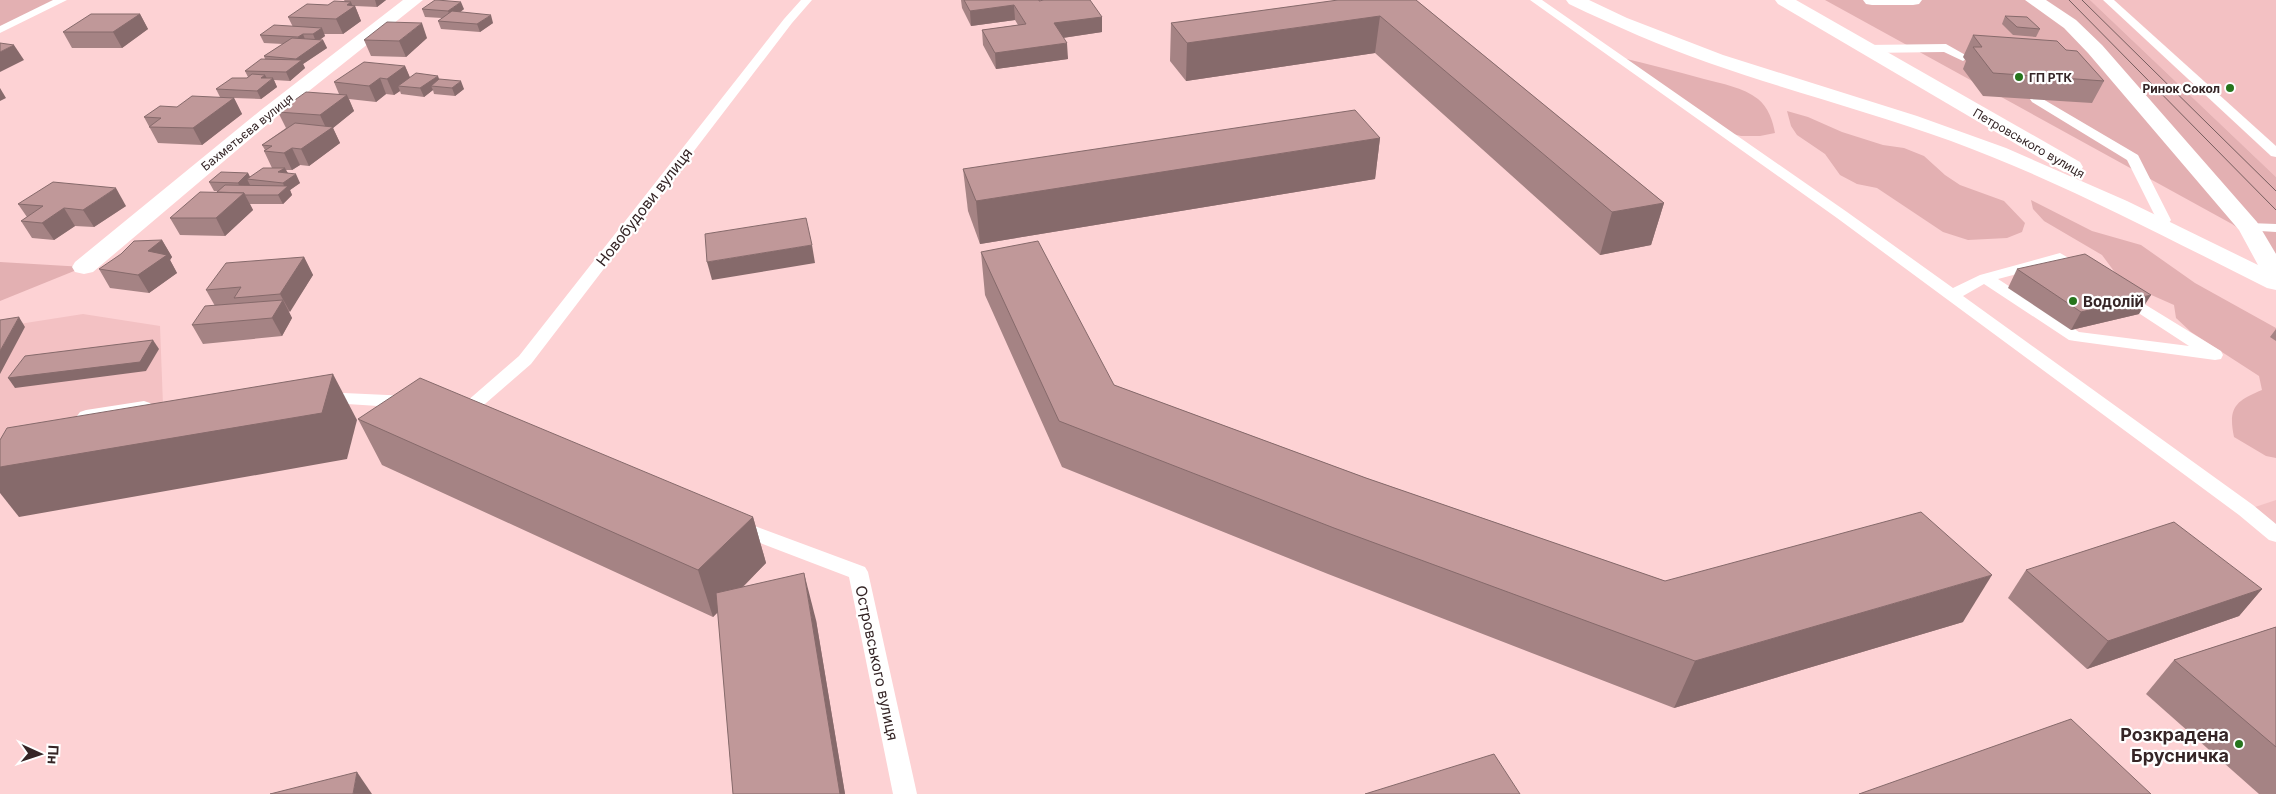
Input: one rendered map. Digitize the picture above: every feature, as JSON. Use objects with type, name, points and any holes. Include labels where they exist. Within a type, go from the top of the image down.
[{"type":"main road","name":"Бахметьєва вулиця","points":[[84,267],[268,114],[414,0]]},
{"type":"main road","points":[[1576,0],[1615,21],[1688,50],[1950,134],[2029,165],[2124,208],[2276,283]]},
{"type":"main road","name":"Петровського вулиця","points":[[1784,0],[1866,49],[2276,283]]},
{"type":"main road","points":[[1872,0],[1912,0]]},
{"type":"main road","points":[[2034,0],[2070,24],[2088,42],[2249,227],[2276,275]]},
{"type":"lane","points":[[0,30],[62,0]]},
{"type":"lane","name":"Новобудови вулиця","points":[[470,411],[525,360],[788,21],[807,0]]},
{"type":"lane","points":[[1535,0],[1842,214],[2246,510],[2276,535]]},
{"type":"lane","points":[[2108,0],[2276,154]]},
{"type":"lane","points":[[1866,49],[1946,48],[1963,57]]},
{"type":"lane","points":[[2036,100],[2133,158],[2164,220]]},
{"type":"lane","points":[[2249,227],[2276,228]]},
{"type":"lane","points":[[1952,295],[1985,278],[2060,258],[2092,278]]},
{"type":"lane","points":[[1985,278],[2075,336],[2215,355],[2109,289]]},
{"type":"lane","points":[[304,397],[426,404]]},
{"type":"lane","points":[[67,426],[84,416],[116,410],[163,405]]},
{"type":"lane","name":"Островського вулиця","points":[[719,519],[858,572],[905,794]]},
{"type":"shaded area","points":[[0,0],[62,0],[0,30]]},
{"type":"shaded area","points":[[1825,0],[2090,0],[2276,177],[2276,254],[2232,224]]},
{"type":"shaded area","name":"Ринок Сокол","points":[[2090,0],[2276,0],[2276,177]]},
{"type":"shaded area","points":[[1618,57],[1725,84],[1746,92],[1765,106],[1775,133],[1760,136],[1741,136],[1721,131]]},
{"type":"shaded area","points":[[1787,111],[1808,117],[1842,132],[1883,145],[1904,148],[1924,156],[1945,175],[1960,185],[2004,201],[2025,223],[2022,232],[2007,238],[1968,240],[1943,232],[1877,188],[1857,184],[1840,175],[1825,154],[1797,135],[1791,126]]},
{"type":"shaded area","points":[[2031,200],[2092,231],[2141,245],[2195,283],[2276,328],[2276,458],[2266,456],[2234,437],[2232,427],[2233,412],[2245,398],[2262,390],[2259,376],[2191,332],[2176,318],[2174,305],[2122,282],[2102,255],[2044,221],[2033,209]]},
{"type":"shaded area","points":[[0,262],[84,267],[0,301]]},
{"type":"shaded area","points":[[83,314],[160,326],[163,405],[0,462],[0,327]]},
{"type":"shaded area","points":[[2276,500],[2276,535],[2246,510]]},
{"type":"building","points":[[435,0],[461,2],[448,11],[422,9]]},
{"type":"building","points":[[964,0],[1090,0],[1102,17],[1054,23],[1067,43],[995,53],[982,30],[1026,24],[1014,5],[970,11]]},
{"type":"building","points":[[1338,0],[1416,0],[1664,203],[1612,212],[1380,16],[1187,43],[1171,23]]},
{"type":"building","points":[[334,1],[351,2],[347,5],[355,6],[336,19],[288,17],[307,4],[328,5]]},
{"type":"building","points":[[452,11],[491,15],[477,24],[438,21]]},
{"type":"building","points":[[91,14],[140,14],[113,32],[63,32]]},
{"type":"building","points":[[2005,16],[2027,17],[2040,29],[2017,27]]},
{"type":"building","points":[[387,22],[422,23],[399,41],[364,40]]},
{"type":"building","points":[[274,25],[322,28],[313,34],[303,34],[298,37],[260,35]]},
{"type":"building","points":[[1973,35],[2057,41],[2066,50],[2077,51],[2104,81],[1993,73],[1973,47],[1982,47]]},
{"type":"building","points":[[292,38],[323,40],[296,59],[264,56]]},
{"type":"building","points":[[0,43],[14,45],[0,52]]},
{"type":"building","points":[[261,59],[302,60],[286,72],[245,71]]},
{"type":"building","points":[[364,62],[405,66],[387,79],[380,78],[369,86],[334,82]]},
{"type":"building","points":[[416,73],[438,76],[420,88],[398,86]]},
{"type":"building","points":[[252,74],[265,75],[261,78],[273,78],[257,91],[216,89],[232,78],[247,78]]},
{"type":"building","points":[[439,79],[461,81],[452,88],[431,86]]},
{"type":"building","points":[[306,92],[347,95],[320,115],[278,112]]},
{"type":"building","points":[[192,96],[234,98],[193,128],[149,127],[161,118],[144,117],[160,106],[177,107]]},
{"type":"building","points":[[1355,110],[1380,138],[976,201],[963,169]]},
{"type":"building","points":[[295,123],[333,127],[301,149],[292,148],[284,153],[264,151],[272,146],[262,145]]},
{"type":"building","points":[[263,168],[285,168],[278,172],[296,174],[283,183],[247,179]]},
{"type":"building","points":[[221,172],[248,173],[238,183],[209,182]]},
{"type":"building","points":[[53,182],[116,188],[83,210],[64,208],[42,223],[21,221],[43,206],[18,204]]},
{"type":"building","points":[[225,185],[288,186],[278,195],[245,195],[244,193],[217,192]]},
{"type":"building","points":[[200,192],[244,193],[216,218],[170,218]]},
{"type":"building","points":[[806,218],[812,245],[707,262],[705,234]]},
{"type":"building","points":[[162,240],[148,251],[167,255],[138,275],[99,269],[121,254],[134,241]]},
{"type":"building","points":[[1038,241],[1114,385],[1366,478],[1665,581],[1921,512],[1992,575],[1695,661],[1334,528],[1059,421],[981,252]]},
{"type":"building","points":[[2085,254],[2151,295],[2081,312],[2017,269]]},
{"type":"building","points":[[304,257],[280,294],[234,298],[241,287],[206,290],[226,263]]},
{"type":"building","points":[[283,300],[272,318],[192,325],[205,306]]},
{"type":"building","points":[[19,317],[0,351],[0,320]]},
{"type":"building","points":[[153,340],[140,362],[8,378],[25,356]]},
{"type":"building","points":[[333,374],[322,413],[0,467],[0,440],[7,428]]},
{"type":"building","points":[[420,378],[753,517],[698,570],[358,419]]},
{"type":"building","points":[[2174,522],[2262,589],[2108,641],[2026,570]]},
{"type":"building","points":[[804,573],[840,794],[733,794],[716,593]]},
{"type":"building","points":[[2276,627],[2276,747],[2174,660]]},
{"type":"building","points":[[2071,719],[2151,794],[1859,794]]},
{"type":"building","points":[[1494,754],[1520,794],[1365,794]]},
{"type":"building","points":[[357,772],[353,794],[270,794]]},
{"type":"tram line","points":[[2069,0],[2276,210]]},
{"type":"tram line","points":[[2082,0],[2276,191]]},
{"type":"place","name":"ГП РТК","points":[[2019,77]]},
{"type":"place","name":"Ринок Сокол","points":[[2230,88]]},
{"type":"place","name":"Водолій","points":[[2073,301]]},
{"type":"place","name":"Розкрадена Брусничка","points":[[2239,744]]}]
